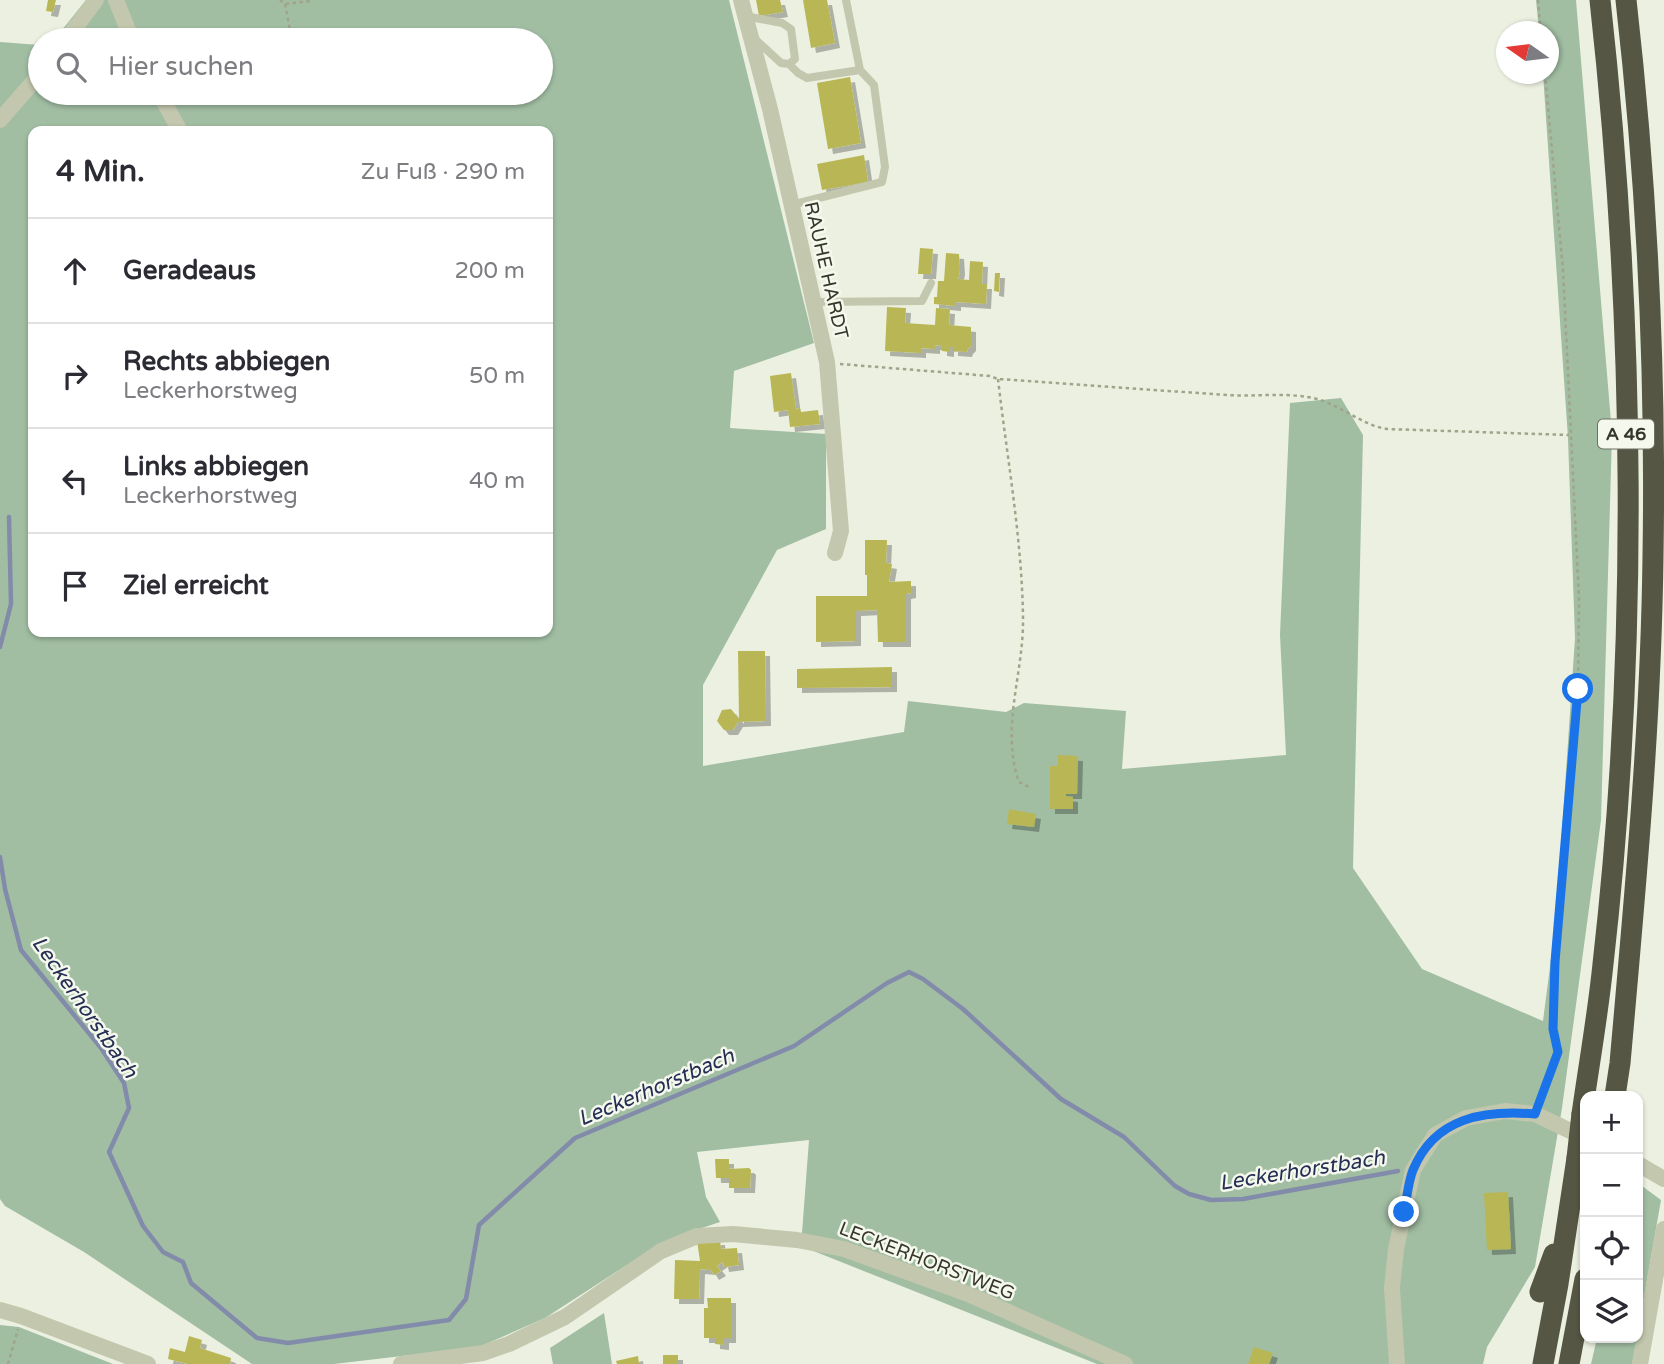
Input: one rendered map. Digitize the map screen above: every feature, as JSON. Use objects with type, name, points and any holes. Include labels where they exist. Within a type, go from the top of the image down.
[{"type":"highway","name":"A 46","points":[[1543,1364],[1577,1158],[1603,965],[1621,737],[1627,562],[1626,411],[1613,113],[1600,0]]},
{"type":"highway","name":"A 46","points":[[1616,1091],[1641,828],[1654,557],[1652,356],[1639,111],[1626,0]]},
{"type":"highway","points":[[1654,557],[1664,601]]},
{"type":"highway","points":[[1620,1063],[1642,994]]},
{"type":"highway","points":[[1540,1292],[1566,1223]]},
{"type":"highway","points":[[1569,1364],[1585,1280]]},
{"type":"street","points":[[75,28],[96,0]]},
{"type":"street","points":[[116,0],[127,28]]},
{"type":"street","name":"RAUHE HARDT","points":[[743,8],[792,205],[827,362],[841,531],[835,553]]},
{"type":"street","points":[[0,120],[28,88]]},
{"type":"street","points":[[166,105],[177,126]]},
{"type":"street","points":[[1397,1364],[1392,1288],[1396,1249],[1413,1170],[1434,1135],[1466,1118],[1505,1111],[1535,1114],[1580,1136]]},
{"type":"street","points":[[1643,1167],[1664,1179]]},
{"type":"street","points":[[1640,1364],[1664,1229]]},
{"type":"street","name":"LECKERHORSTWEG","points":[[401,1364],[483,1353],[509,1344],[565,1317],[637,1266],[673,1245],[698,1236],[733,1234],[810,1242],[844,1249],[968,1294],[1125,1364]]},
{"type":"street","points":[[0,1310],[148,1364]]},
{"type":"lane","points":[[792,205],[882,182],[885,167],[874,85],[860,70],[846,0]]},
{"type":"lane","points":[[743,8],[782,23],[791,30],[795,59],[789,64]]},
{"type":"lane","points":[[751,36],[781,63],[789,64],[807,78],[860,70]]},
{"type":"lane","points":[[813,303],[922,301],[931,283]]},
{"type":"path","points":[[280,0],[285,4],[290,28]]},
{"type":"path","points":[[1538,0],[1540,21]]},
{"type":"path","points":[[285,4],[310,1]]},
{"type":"path","points":[[1535,1114],[1558,1052],[1553,1029],[1555,962],[1578,689],[1578,599],[1563,270],[1546,84]]},
{"type":"path","points":[[827,362],[990,376],[998,379],[1233,395],[1287,394],[1316,399],[1376,427],[1387,429],[1569,435]]},
{"type":"path","points":[[998,379],[1019,557],[1023,619],[1021,659],[1011,715],[1013,751],[1019,782],[1031,788]]},
{"type":"path","points":[[8,1364],[21,1316]]},
{"type":"green space","points":[[86,0],[729,0],[814,343],[734,371],[730,428],[826,434],[826,529],[777,550],[703,685],[703,766],[904,732],[908,701],[1006,712],[1024,703],[1126,711],[1122,769],[1286,755],[1280,635],[1290,403],[1341,398],[1363,435],[1353,868],[1422,969],[1543,1021],[1556,920],[1575,638],[1568,438],[1544,84],[1559,84],[1559,21],[1538,21],[1536,0],[1576,0],[1612,434],[1601,820],[1562,1108],[1535,1267],[1487,1347],[1483,1364],[1097,1364],[801,1246],[809,1140],[697,1152],[706,1197],[720,1222],[684,1234],[647,1252],[545,1318],[479,1347],[334,1364],[252,1364],[84,1252],[5,1206],[0,1199],[0,42],[28,44],[28,105],[553,105],[553,28],[64,28]]},
{"type":"green space","points":[[1643,1187],[1661,1200],[1643,1303]]},
{"type":"green space","points":[[604,1313],[612,1364],[553,1364],[550,1348]]},
{"type":"green space","points":[[0,1325],[19,1327],[113,1364],[0,1364]]},
{"type":"green space","points":[[1596,1343],[1636,1343],[1632,1364],[1591,1364]]},
{"type":"building","points":[[48,0],[56,0],[53,12],[46,11]]},
{"type":"building","points":[[756,0],[780,0],[783,12],[759,16]]},
{"type":"building","points":[[803,0],[827,0],[835,43],[811,48]]},
{"type":"building","points":[[850,77],[861,143],[828,149],[817,83]]},
{"type":"building","points":[[864,155],[868,182],[822,190],[817,164]]},
{"type":"building","points":[[920,248],[933,249],[931,274],[918,274]]},
{"type":"building","points":[[946,253],[959,254],[958,279],[969,280],[970,261],[983,262],[982,284],[987,284],[986,304],[934,304],[938,281],[944,281]]},
{"type":"building","points":[[995,273],[1000,273],[999,292],[994,291]]},
{"type":"building","points":[[887,307],[906,308],[905,323],[935,325],[936,308],[950,309],[949,325],[971,327],[971,346],[967,352],[953,351],[953,347],[949,347],[949,352],[942,351],[942,346],[935,345],[935,349],[921,348],[921,353],[885,351]]},
{"type":"building","points":[[791,373],[796,409],[800,408],[801,412],[818,410],[820,424],[790,427],[788,410],[774,412],[770,376]]},
{"type":"building","points":[[865,540],[887,540],[886,563],[892,564],[889,582],[911,581],[911,593],[906,594],[906,642],[878,642],[877,610],[856,611],[856,641],[816,642],[816,596],[867,596]]},
{"type":"building","points":[[738,651],[765,651],[766,721],[738,722],[733,730],[724,730],[717,721],[722,710],[731,709],[739,719]]},
{"type":"building","points":[[892,667],[892,687],[797,688],[797,669]]},
{"type":"building","points":[[1058,755],[1078,756],[1077,794],[1066,794],[1073,797],[1073,809],[1050,809],[1050,766],[1058,766]]},
{"type":"building","points":[[1009,809],[1036,814],[1034,827],[1007,824]]},
{"type":"building","points":[[715,1159],[729,1159],[729,1169],[749,1168],[750,1188],[729,1188],[729,1178],[716,1178]]},
{"type":"building","points":[[1508,1192],[1511,1249],[1487,1250],[1484,1193]]},
{"type":"building","points":[[720,1240],[721,1249],[737,1248],[739,1265],[724,1267],[723,1262],[717,1266],[721,1271],[714,1275],[711,1270],[700,1269],[699,1299],[674,1299],[675,1260],[700,1261],[697,1241]]},
{"type":"building","points":[[707,1298],[731,1298],[731,1338],[724,1338],[724,1345],[715,1344],[715,1338],[704,1338],[704,1308],[708,1308]]},
{"type":"building","points":[[189,1336],[202,1340],[200,1348],[231,1358],[230,1364],[188,1364],[168,1359],[170,1348],[185,1352]]},
{"type":"building","points":[[1254,1347],[1273,1353],[1269,1364],[1248,1364]]},
{"type":"building","points":[[663,1355],[678,1355],[678,1364],[663,1364]]},
{"type":"building","points":[[638,1356],[639,1364],[617,1364],[616,1361]]},
{"type":"waterway","name":"Leckerhorstbach","points":[[0,647],[11,604],[9,517]]},
{"type":"waterway","name":"Leckerhorstbach","points":[[0,857],[5,889],[21,950],[101,1048],[124,1083],[129,1108],[109,1152],[143,1226],[163,1252],[183,1262],[191,1283],[257,1338],[288,1343],[449,1320],[466,1299],[479,1225],[575,1138],[794,1046],[887,983],[909,972],[923,979],[963,1009],[1061,1099],[1124,1137],[1175,1186],[1189,1194],[1211,1200],[1243,1199],[1398,1171]]},
{"type":"route","points":[[1404,1212],[1413,1170],[1434,1135],[1466,1118],[1505,1111],[1535,1114],[1558,1052],[1553,1029],[1555,962],[1578,689]]}]
